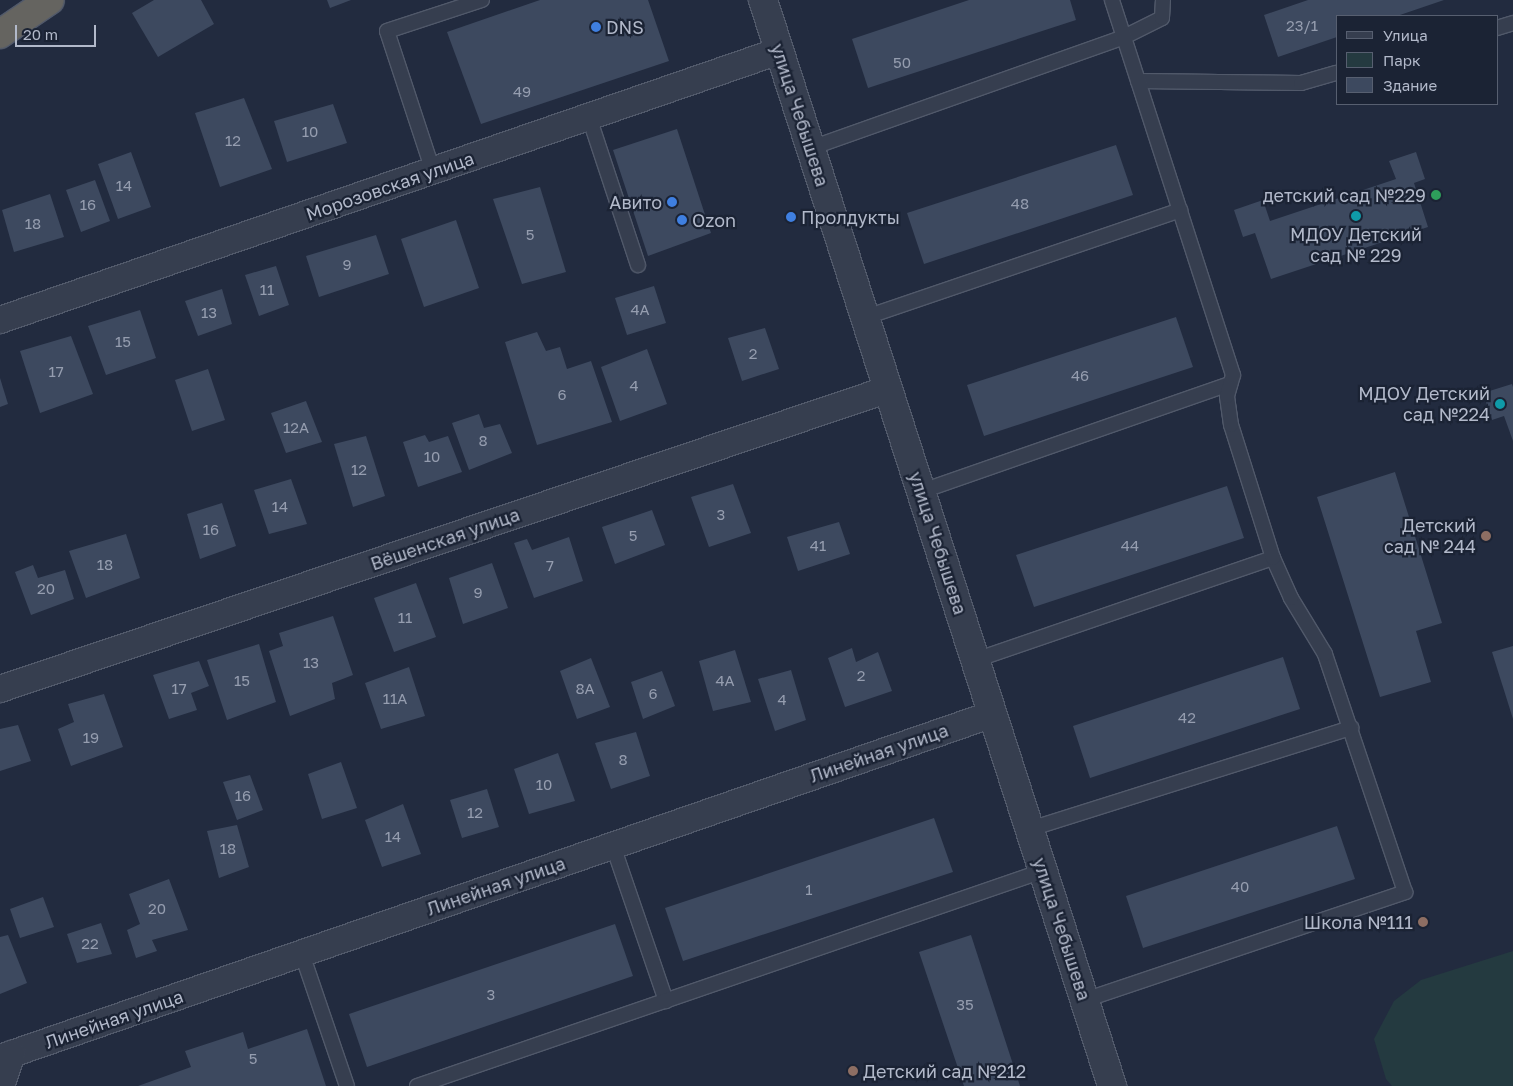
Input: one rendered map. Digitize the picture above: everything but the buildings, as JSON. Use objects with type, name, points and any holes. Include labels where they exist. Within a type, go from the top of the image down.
[{"type":"highway","points":[[3,31],[50,0]]},
{"type":"street","name":"улица Чебышева","points":[[763,0],[1112,1086]]},
{"type":"street","name":"Морозовская улица","points":[[0,320],[779,51]]},
{"type":"street","name":"Вёшенская улица","points":[[0,689],[889,388]]},
{"type":"street","name":"Линейная улица","points":[[6,1056],[992,714]]},
{"type":"street","points":[[1,1086],[6,1056]]},
{"type":"lane","points":[[434,171],[387,31],[482,0]]},
{"type":"lane","points":[[1085,1000],[1405,892],[1325,654],[1291,598],[1273,558],[1231,425],[1227,396],[1233,375],[1112,0]]},
{"type":"lane","points":[[810,148],[1124,37],[1162,18],[1163,0]]},
{"type":"lane","points":[[1498,28],[1513,23]]},
{"type":"lane","points":[[1138,81],[1301,83],[1336,73]]},
{"type":"lane","points":[[589,117],[638,265]]},
{"type":"lane","points":[[866,317],[1180,210]]},
{"type":"lane","points":[[922,490],[1230,384]]},
{"type":"lane","points":[[975,660],[1273,558]]},
{"type":"lane","points":[[1030,829],[1351,728]]},
{"type":"lane","points":[[613,846],[666,1001]]},
{"type":"lane","points":[[417,1086],[1043,871]]},
{"type":"lane","points":[[302,954],[347,1086]]},
{"type":"green space","points":[[1513,951],[1513,1086],[1392,1086],[1386,1079],[1374,1039],[1394,1001],[1421,980]]},
{"type":"place","name":"DNS","points":[[596,27]]},
{"type":"place","name":"детский сад №229","points":[[1436,195]]},
{"type":"place","name":"Авито","points":[[672,202]]},
{"type":"place","name":"МДОУ Детский сад № 229","points":[[1356,216]]},
{"type":"place","name":"Пролдукты","points":[[791,217]]},
{"type":"place","name":"Ozon","points":[[682,220]]},
{"type":"place","name":"МДОУ Детский сад №224","points":[[1500,404]]},
{"type":"place","name":"Детский сад № 244","points":[[1486,536]]},
{"type":"place","name":"Школа №111","points":[[1423,922]]},
{"type":"place","name":"Детский сад №212","points":[[853,1071]]}]
